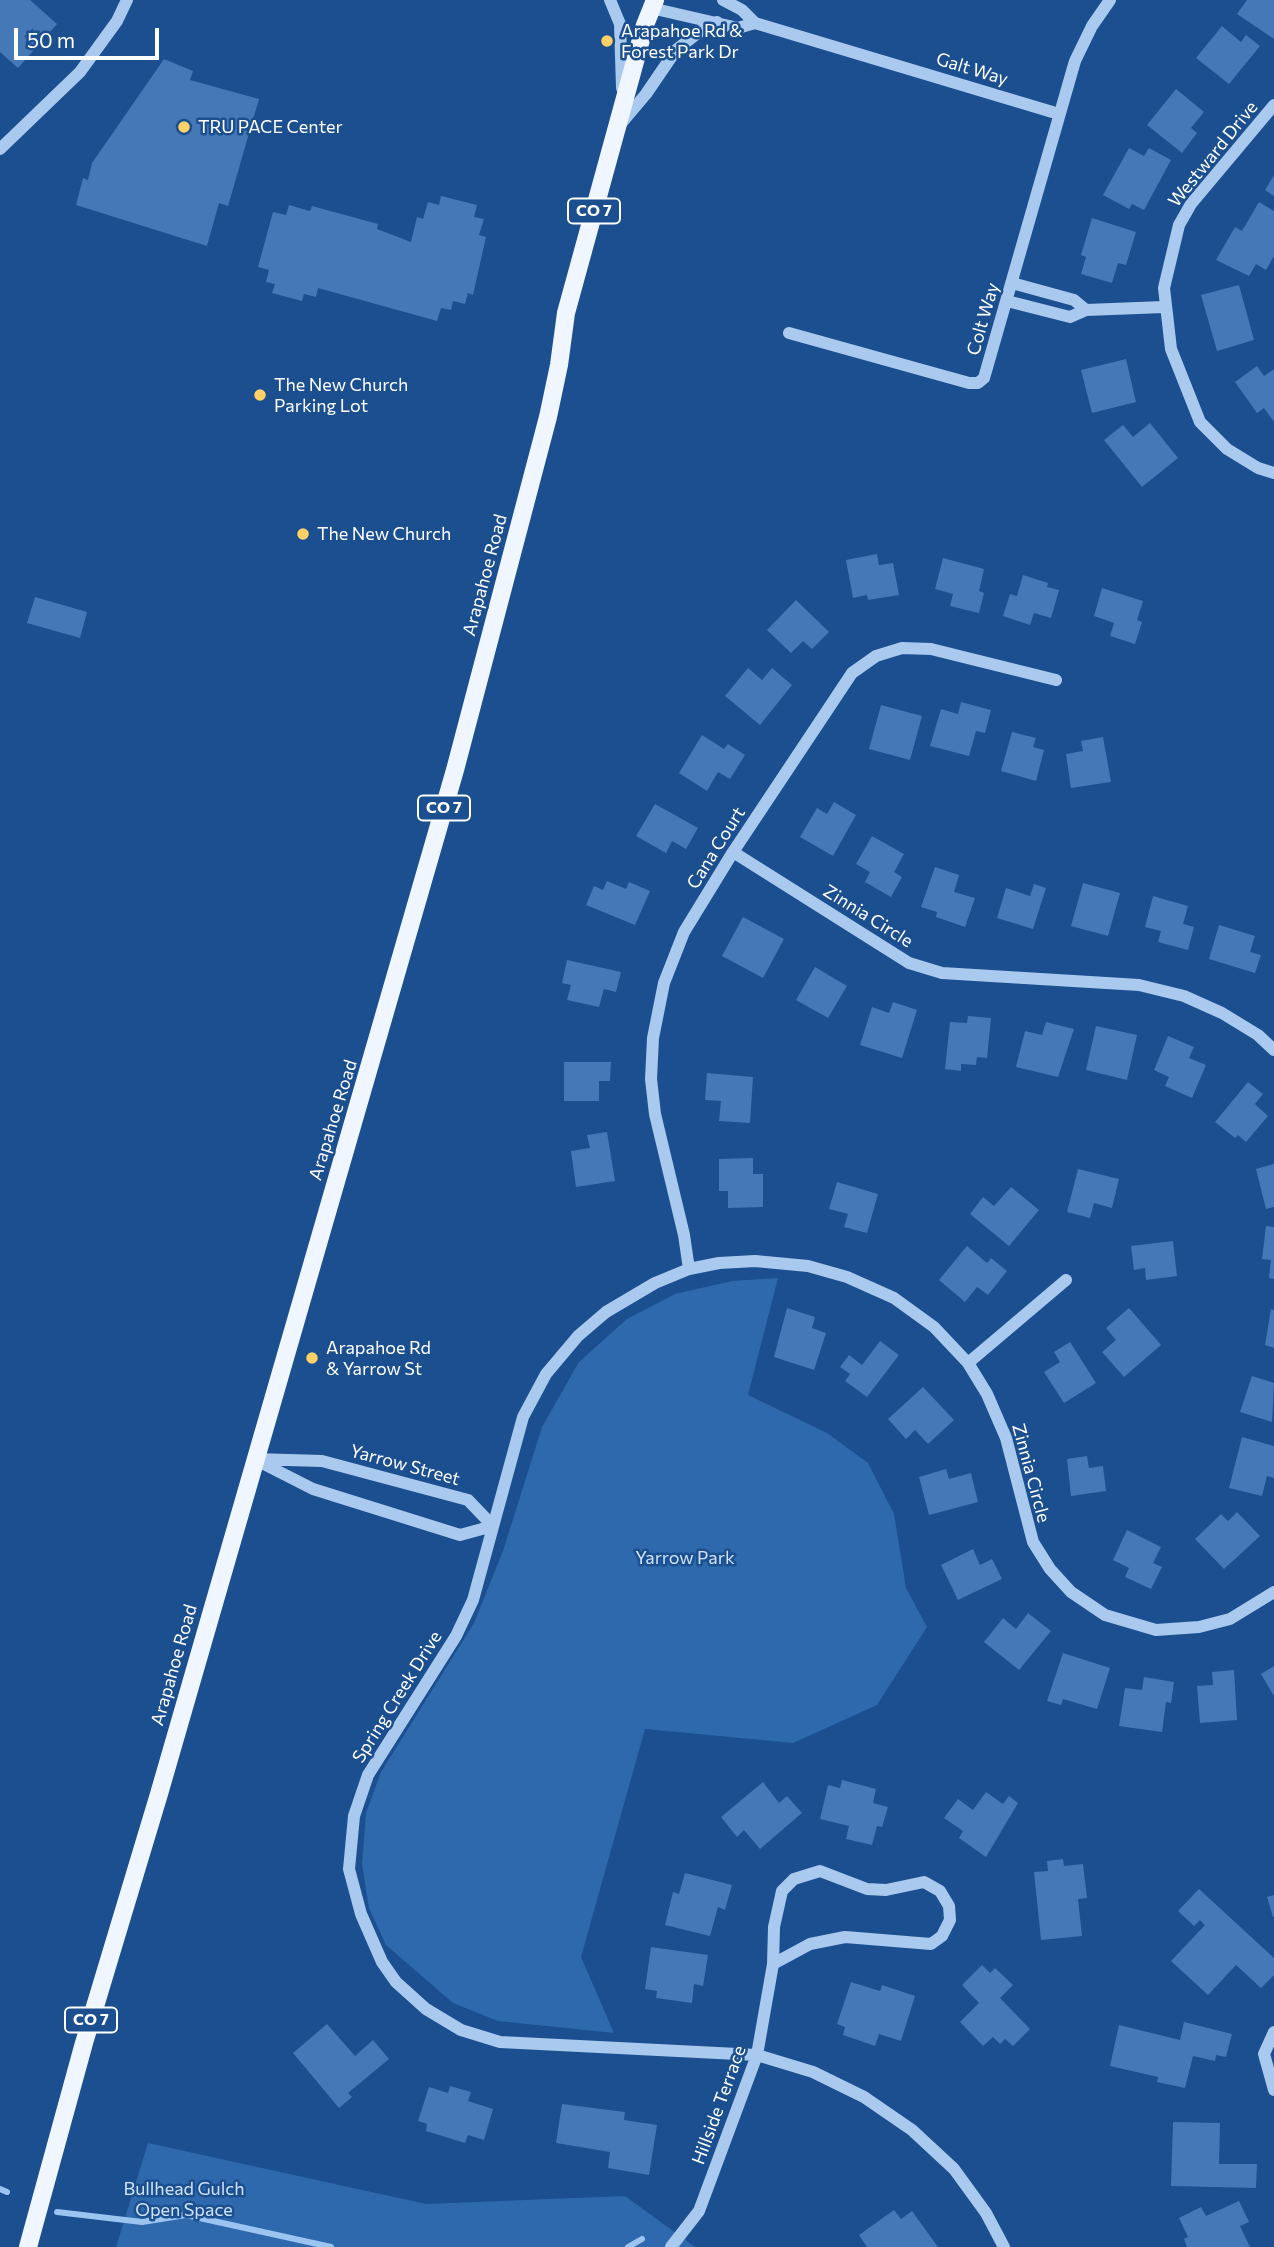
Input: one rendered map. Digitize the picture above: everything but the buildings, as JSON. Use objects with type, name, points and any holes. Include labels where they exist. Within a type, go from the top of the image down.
[{"type":"main road","name":"Arapahoe Road","points":[[28,2247],[84,2043],[159,1794],[455,770],[548,417],[559,366],[565,313],[652,3]]},
{"type":"street","points":[[0,149],[80,72],[117,21],[127,0]]},
{"type":"street","points":[[610,0],[617,12],[622,38],[623,81],[617,129]]},
{"type":"street","name":"Galt Way","points":[[723,0],[742,10],[755,23],[1059,114]]},
{"type":"street","points":[[1059,114],[1082,45],[1110,0]]},
{"type":"street","name":"Galt Way","points":[[652,3],[738,28],[755,23]]},
{"type":"street","points":[[617,129],[646,94],[676,50],[699,32],[718,22]]},
{"type":"street","name":"Westward Drive","points":[[1274,105],[1191,204],[1179,225],[1166,269],[1164,307],[1178,371],[1200,422],[1227,449],[1258,468],[1274,473]]},
{"type":"street","name":"Colt Way","points":[[789,333],[978,383],[984,378],[1059,114]]},
{"type":"street","points":[[1012,283],[1073,300],[1086,310]]},
{"type":"street","points":[[1007,301],[1070,317],[1086,310],[1164,307]]},
{"type":"street","name":"Cana Court","points":[[689,1269],[684,1235],[655,1114],[651,1079],[653,1038],[664,983],[684,932],[733,852],[852,673],[876,656],[902,648],[931,649],[1056,680]]},
{"type":"street","name":"Zinnia Circle","points":[[733,852],[909,963],[942,973],[1150,988],[1184,996],[1222,1013],[1274,1049]]},
{"type":"street","name":"Zinnia Circle","points":[[689,1269],[755,1261],[808,1266],[847,1277],[894,1298],[934,1327],[968,1363],[987,1394],[1006,1438],[1033,1542],[1050,1569],[1071,1592],[1105,1615],[1156,1630],[1199,1628],[1230,1619],[1274,1592]]},
{"type":"street","name":"Spring Creek Drive","points":[[689,1269],[655,1283],[606,1312],[578,1336],[546,1374],[523,1417],[473,1600],[456,1636],[368,1776],[354,1816],[349,1869],[361,1914],[382,1962],[396,1982],[426,2009],[461,2030],[500,2042],[757,2056],[823,2077],[864,2097],[912,2130],[954,2169],[986,2213],[1004,2247]]},
{"type":"street","points":[[968,1363],[1066,1280]]},
{"type":"street","points":[[254,1459],[313,1489],[460,1535],[493,1526]]},
{"type":"street","name":"Yarrow Street","points":[[254,1459],[322,1461],[468,1500],[493,1526]]},
{"type":"street","name":"Hillside Terrace","points":[[671,2247],[699,2211],[757,2056],[773,1965],[774,1927],[782,1891],[794,1879],[820,1871],[867,1889],[886,1890],[924,1882],[940,1891],[948,1906],[950,1920],[942,1936],[931,1944],[845,1937],[810,1944],[773,1965]]},
{"type":"street","points":[[1274,2032],[1265,2054],[1274,2090]]},
{"type":"green space","name":"Yarrow Park","points":[[778,1278],[748,1395],[827,1433],[868,1463],[894,1514],[906,1588],[927,1627],[877,1705],[793,1743],[645,1729],[581,1957],[614,2033],[498,2021],[453,2003],[386,1945],[369,1908],[362,1864],[366,1813],[381,1772],[474,1623],[503,1551],[542,1427],[579,1362],[627,1319],[675,1294],[732,1281]]},
{"type":"green space","name":"Bullhead Gulch Open Space","points":[[148,2143],[426,2204],[625,2196],[695,2247],[116,2247]]},
{"type":"waterway","points":[[0,2189],[7,2192]]},
{"type":"waterway","points":[[57,2212],[142,2222],[186,2215],[331,2247]]},
{"type":"waterway","points":[[628,2247],[642,2239]]},
{"type":"place","name":"Arapahoe Rd & Forest Park Dr","points":[[607,41]]},
{"type":"place","name":"TRU PACE Center","points":[[184,127]]},
{"type":"place","name":"The New Church Parking Lot","points":[[260,395]]},
{"type":"place","name":"The New Church","points":[[303,534]]},
{"type":"place","name":"Arapahoe Rd & Yarrow St","points":[[312,1358]]}]
